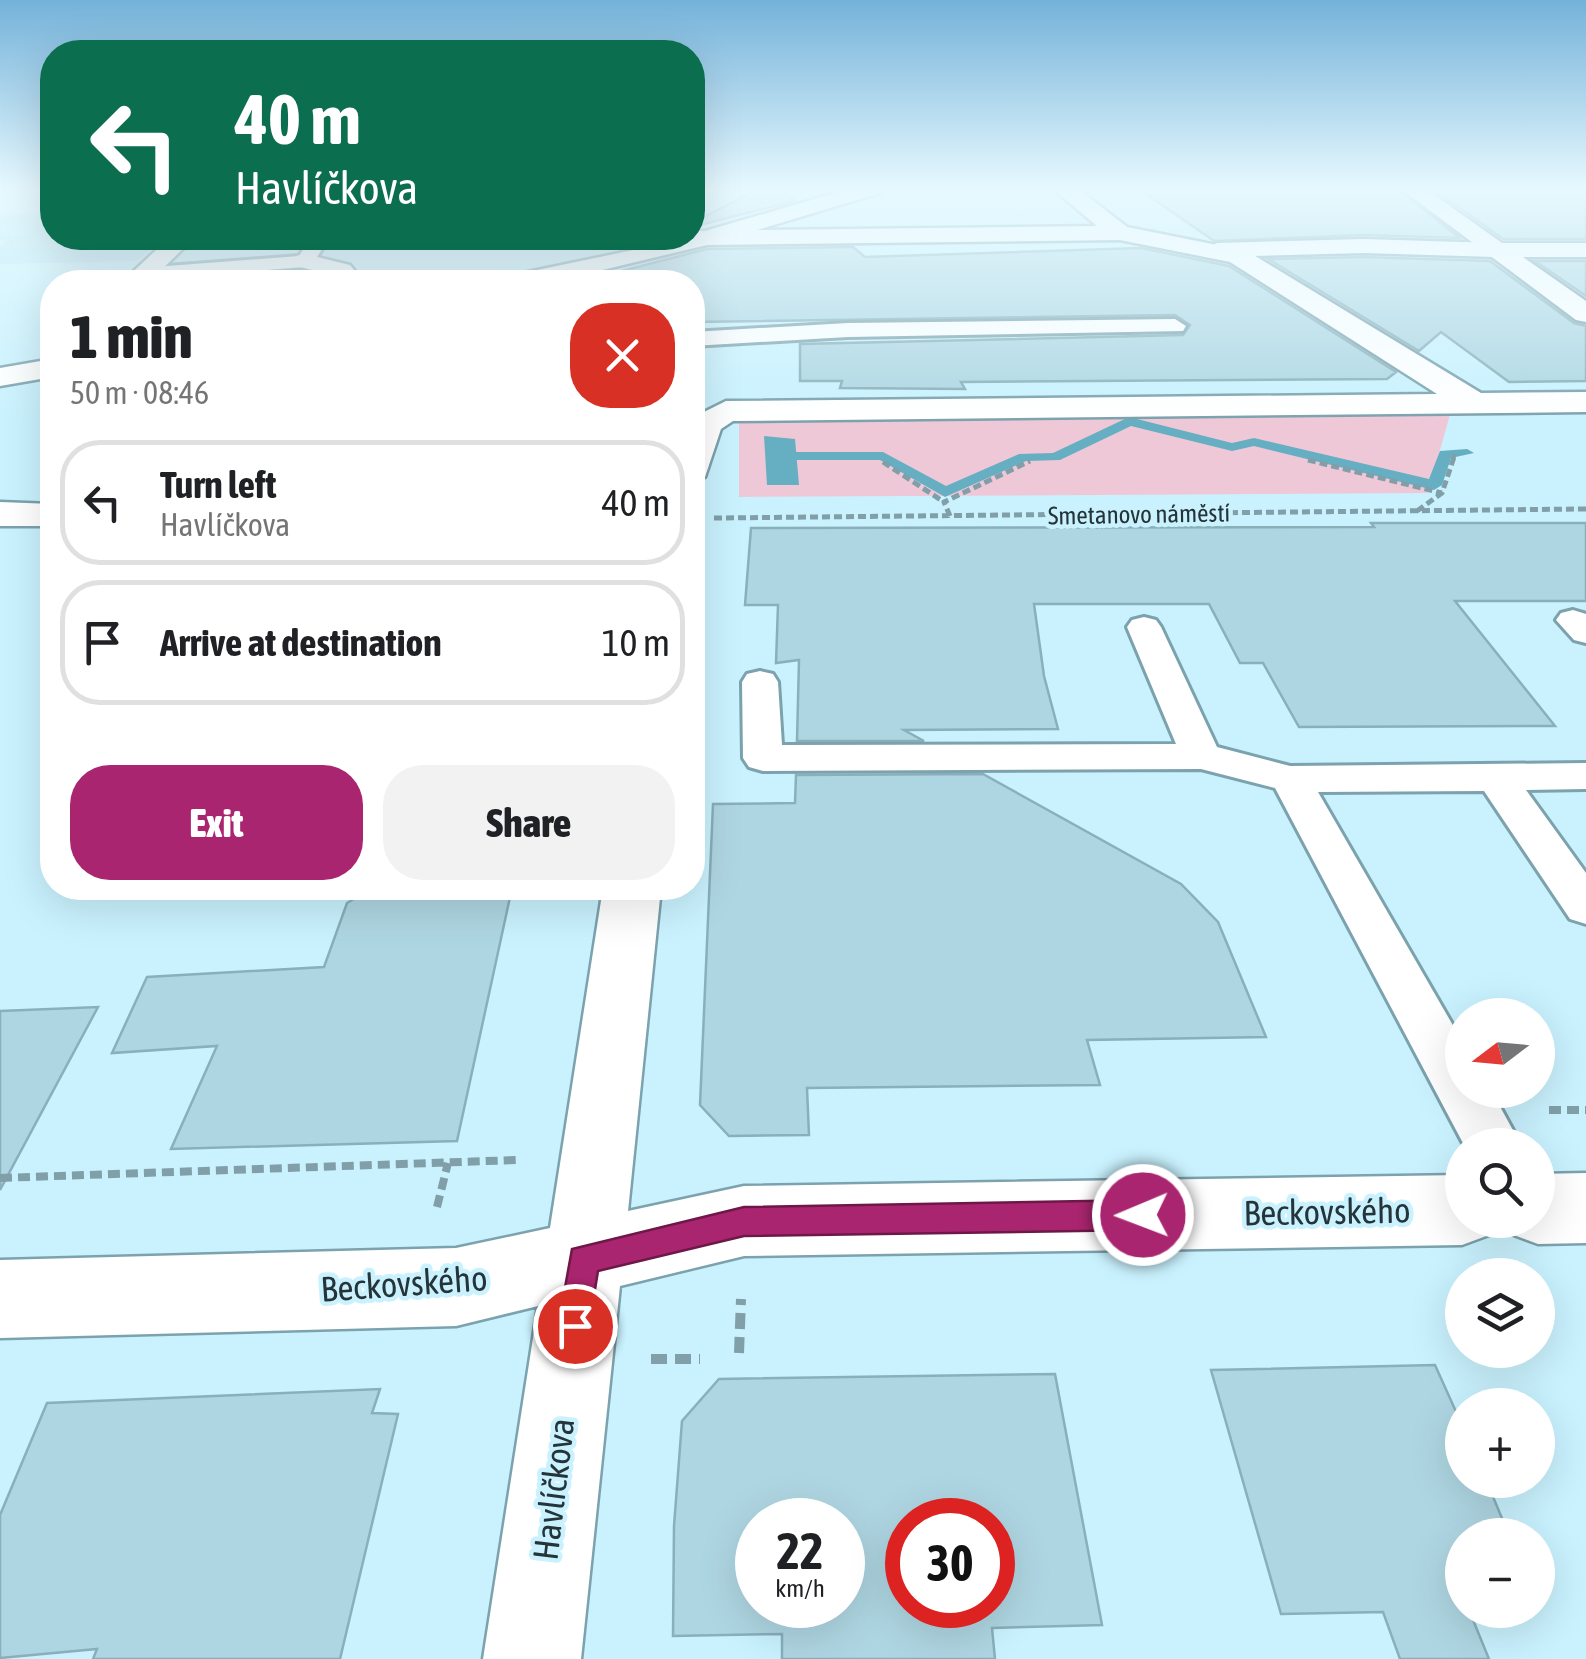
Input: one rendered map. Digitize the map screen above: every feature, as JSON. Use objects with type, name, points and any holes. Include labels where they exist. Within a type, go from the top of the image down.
[{"type":"street","points":[[1255,266],[1472,402]]},
{"type":"street","points":[[1518,266],[1586,314]]},
{"type":"street","points":[[0,378],[40,370]]},
{"type":"street","points":[[705,424],[726,411],[803,409],[1586,402]]},
{"type":"street","points":[[0,514],[40,515]]},
{"type":"street","name":"Havlíčkova","points":[[532,1659],[631,900]]},
{"type":"street","points":[[1555,1209],[1586,1208]]},
{"type":"street","name":"Beckovského","points":[[0,1300],[456,1288],[744,1221],[1445,1210]]},
{"type":"lane","points":[[217,270],[252,266]]},
{"type":"lane","points":[[705,339],[848,330],[1175,326]]},
{"type":"lane","points":[[1144,627],[1200,756]]},
{"type":"lane","points":[[760,682],[763,758],[1200,756],[1290,779],[1586,776]]},
{"type":"lane","points":[[1496,778],[1586,907]]},
{"type":"lane","points":[[1290,779],[1484,1128]]},
{"type":"path","points":[[1416,512],[1442,492],[1472,402]]},
{"type":"path","name":"Smetanovo náměstí","points":[[712,518],[1586,509]]},
{"type":"path","points":[[0,1178],[448,1163]]},
{"type":"shaded area","points":[[1451,411],[1428,493],[739,497],[739,419]]},
{"type":"shaded area","points":[[764,436],[795,439],[799,485],[767,485]]},
{"type":"building","points":[[639,266],[1230,266],[1396,372],[1387,379],[961,382],[965,389],[840,388],[842,381],[800,381],[800,344],[1183,335],[1190,325],[1175,315],[705,322],[705,270],[626,270]]},
{"type":"building","points":[[1280,266],[1497,266],[1574,323],[1586,326],[1586,381],[1509,382],[1441,332],[1419,351]]},
{"type":"building","points":[[1543,266],[1586,266],[1586,296]]},
{"type":"building","points":[[1371,523],[1586,523],[1586,601],[1455,601],[1555,726],[1299,727],[1263,663],[1240,663],[1209,604],[1034,604],[1044,676],[1058,729],[904,730],[924,741],[797,741],[799,660],[776,663],[778,605],[745,605],[751,528],[1374,527]]},
{"type":"building","points":[[983,774],[1181,884],[1218,922],[1266,1037],[1087,1040],[1100,1085],[807,1088],[809,1135],[729,1136],[700,1105],[713,804],[795,803],[796,775]]},
{"type":"building","points":[[509,900],[457,1141],[171,1149],[217,1046],[112,1053],[147,977],[324,967],[347,903]]},
{"type":"building","points":[[98,1007],[0,1190],[0,1011]]},
{"type":"building","points":[[1435,1365],[1445,1388],[1445,1498],[1494,1498],[1502,1518],[1445,1518],[1445,1628],[1476,1628],[1489,1659],[1400,1659],[1383,1612],[1281,1614],[1211,1370]]},
{"type":"building","points":[[1055,1374],[1102,1625],[1015,1627],[1015,1498],[885,1498],[885,1628],[992,1628],[995,1659],[782,1659],[782,1634],[673,1636],[674,1526],[682,1421],[719,1379]]},
{"type":"building","points":[[380,1389],[372,1413],[398,1414],[340,1659],[93,1659],[97,1649],[0,1658],[0,1515],[47,1403]]},
{"type":"waterway","points":[[782,456],[883,456],[945,492],[1024,457],[1055,457],[1129,421],[1232,447],[1254,442],[1434,485],[1445,454],[1467,453]]},
{"type":"route","points":[[575,1326],[583,1260],[744,1221],[1143,1215]]}]
